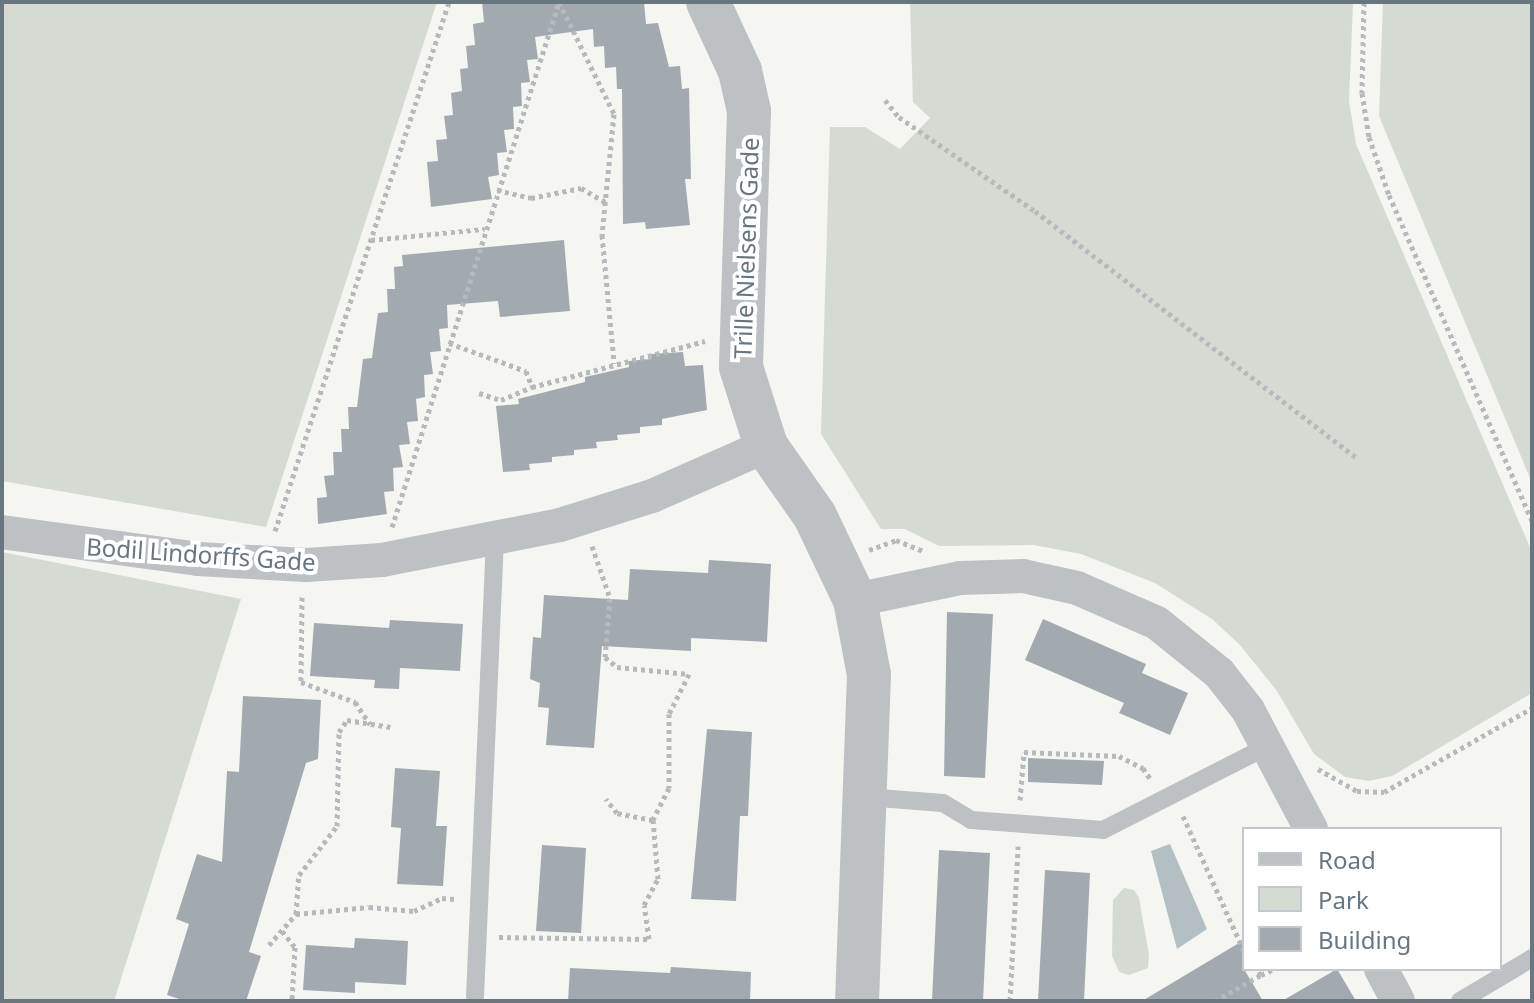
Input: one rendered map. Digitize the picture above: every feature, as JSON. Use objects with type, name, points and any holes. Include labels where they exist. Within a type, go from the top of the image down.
[{"type":"street","name":"Trille Nielsens Gade","points":[[708,2],[736,61],[749,111],[739,332],[741,367],[766,446],[815,516],[855,600],[869,675],[857,1001]]},
{"type":"street","name":"Bodil Lindorffs Gade","points":[[2,532],[41,541],[265,562],[302,564],[382,560],[495,541],[582,518],[652,496],[766,446]]},
{"type":"street","points":[[855,600],[960,578],[1023,576],[1077,588],[1157,623],[1219,673],[1270,745],[1310,827]]},
{"type":"street","points":[[1382,971],[1398,1001]]},
{"type":"lane","points":[[475,997],[495,541]]},
{"type":"lane","points":[[866,797],[943,803],[971,820],[1103,830],[1270,745]]},
{"type":"lane","points":[[1460,1001],[1532,958]]},
{"type":"path","points":[[265,562],[449,2]]},
{"type":"path","points":[[382,560],[484,229],[559,2],[614,114],[602,235],[614,363]]},
{"type":"path","points":[[1364,2],[1362,93],[1369,137],[1389,195],[1532,521]]},
{"type":"path","points":[[885,100],[899,117],[1035,211],[1356,457]]},
{"type":"path","points":[[497,190],[531,198],[581,188],[605,202]]},
{"type":"path","points":[[371,240],[484,229]]},
{"type":"path","points":[[479,393],[501,400],[532,387],[614,363],[739,332]]},
{"type":"path","points":[[449,343],[526,371],[532,387]]},
{"type":"path","points":[[478,936],[649,939],[644,905],[658,879],[653,820],[669,788],[669,714],[689,674],[617,667],[605,657],[610,598],[582,518]]},
{"type":"path","points":[[302,564],[301,682],[355,702],[370,724]]},
{"type":"path","points":[[1310,763],[1337,784],[1384,792],[1532,708]]},
{"type":"path","points":[[269,945],[296,914],[299,875],[337,826],[339,732],[347,720],[390,727]]},
{"type":"path","points":[[1010,1001],[1024,752],[1119,756],[1143,768],[1159,793],[1170,798],[1181,811],[1242,947]]},
{"type":"path","points":[[606,799],[617,813],[653,820]]},
{"type":"path","points":[[296,914],[369,907],[414,911],[442,898],[479,901]]},
{"type":"path","points":[[282,931],[295,947],[292,1001]]},
{"type":"path","points":[[1258,971],[1261,975]]},
{"type":"path","points":[[1215,1001],[1270,971]]},
{"type":"green space","points":[[3,2],[437,2],[266,527],[2,481]]},
{"type":"green space","points":[[910,2],[1353,2],[1349,101],[1356,144],[1532,552],[1532,693],[1392,776],[1369,781],[1345,777],[1314,754],[1277,691],[1240,645],[1212,619],[1155,583],[1081,554],[1034,545],[939,546],[905,529],[881,529],[821,434],[830,127],[865,127],[900,149],[930,118],[913,102]]},
{"type":"green space","points":[[1383,2],[1532,2],[1532,483],[1379,116]]},
{"type":"green space","points":[[2,552],[241,599],[114,1001],[2,1001]]},
{"type":"green space","points":[[1124,888],[1134,890],[1139,898],[1149,955],[1148,968],[1129,975],[1119,972],[1112,956],[1113,900]]},
{"type":"shaded area","points":[[1170,844],[1207,929],[1177,949],[1151,851]]},
{"type":"building","points":[[482,2],[644,2],[646,24],[658,23],[669,67],[680,66],[682,89],[689,88],[691,179],[685,179],[690,225],[646,229],[645,222],[623,224],[622,89],[617,89],[616,67],[605,68],[604,46],[594,47],[593,29],[535,37],[538,59],[527,60],[530,82],[521,83],[522,106],[513,107],[514,129],[504,130],[507,152],[497,153],[499,175],[488,177],[492,199],[431,207],[427,162],[438,161],[436,140],[447,139],[444,116],[453,115],[451,93],[462,91],[460,69],[468,68],[466,46],[475,45],[473,24],[484,22]]},
{"type":"building","points":[[564,240],[570,311],[500,317],[498,301],[447,305],[448,328],[439,329],[441,351],[430,352],[433,374],[424,375],[425,397],[416,399],[418,421],[407,422],[410,444],[399,445],[403,467],[393,468],[394,491],[384,492],[387,514],[318,524],[317,498],[327,497],[324,476],[334,475],[333,452],[342,452],[341,429],[349,429],[348,407],[357,407],[363,359],[372,358],[378,313],[388,312],[387,289],[395,289],[394,267],[403,266],[402,255]]},
{"type":"building","points":[[683,352],[685,366],[703,365],[707,410],[662,419],[662,425],[640,427],[640,433],[617,435],[618,440],[596,442],[597,448],[574,450],[574,455],[552,457],[552,462],[529,464],[530,470],[503,472],[496,406],[519,404],[518,399],[585,382],[585,377],[629,367],[629,361],[651,359],[651,354]]},
{"type":"building","points":[[709,560],[771,564],[767,642],[691,638],[691,651],[602,646],[594,748],[546,745],[549,708],[538,707],[540,683],[530,679],[533,637],[541,638],[544,595],[628,600],[630,569],[708,573]]},
{"type":"building","points":[[947,612],[993,614],[985,778],[944,776]]},
{"type":"building","points":[[1043,619],[1146,664],[1142,673],[1188,693],[1170,735],[1119,713],[1124,703],[1025,660]]},
{"type":"building","points":[[390,620],[463,624],[460,671],[400,668],[399,689],[374,688],[375,680],[310,676],[314,623],[389,628]]},
{"type":"building","points":[[243,696],[321,700],[318,759],[306,763],[249,952],[261,956],[246,1001],[185,1001],[167,995],[189,924],[176,919],[197,854],[222,862],[227,771],[239,772]]},
{"type":"building","points":[[707,729],[752,732],[748,816],[740,816],[736,901],[691,899]]},
{"type":"building","points":[[1028,758],[1104,761],[1102,785],[1028,782]]},
{"type":"building","points":[[395,768],[440,771],[436,826],[447,826],[443,886],[397,884],[401,828],[391,827]]},
{"type":"building","points":[[542,845],[586,848],[581,933],[536,931]]},
{"type":"building","points":[[939,850],[990,853],[983,1001],[932,1001]]},
{"type":"building","points":[[1045,870],[1090,873],[1084,1001],[1038,1001]]},
{"type":"building","points":[[355,938],[408,941],[406,985],[355,982],[355,993],[303,990],[306,945],[354,948]]},
{"type":"building","points":[[1242,941],[1242,971],[1245,971],[1263,1001],[1142,1001]]},
{"type":"building","points":[[671,967],[751,972],[750,1001],[568,1001],[570,968],[670,973]]},
{"type":"building","points":[[1338,971],[1356,1001],[1282,1001]]}]
